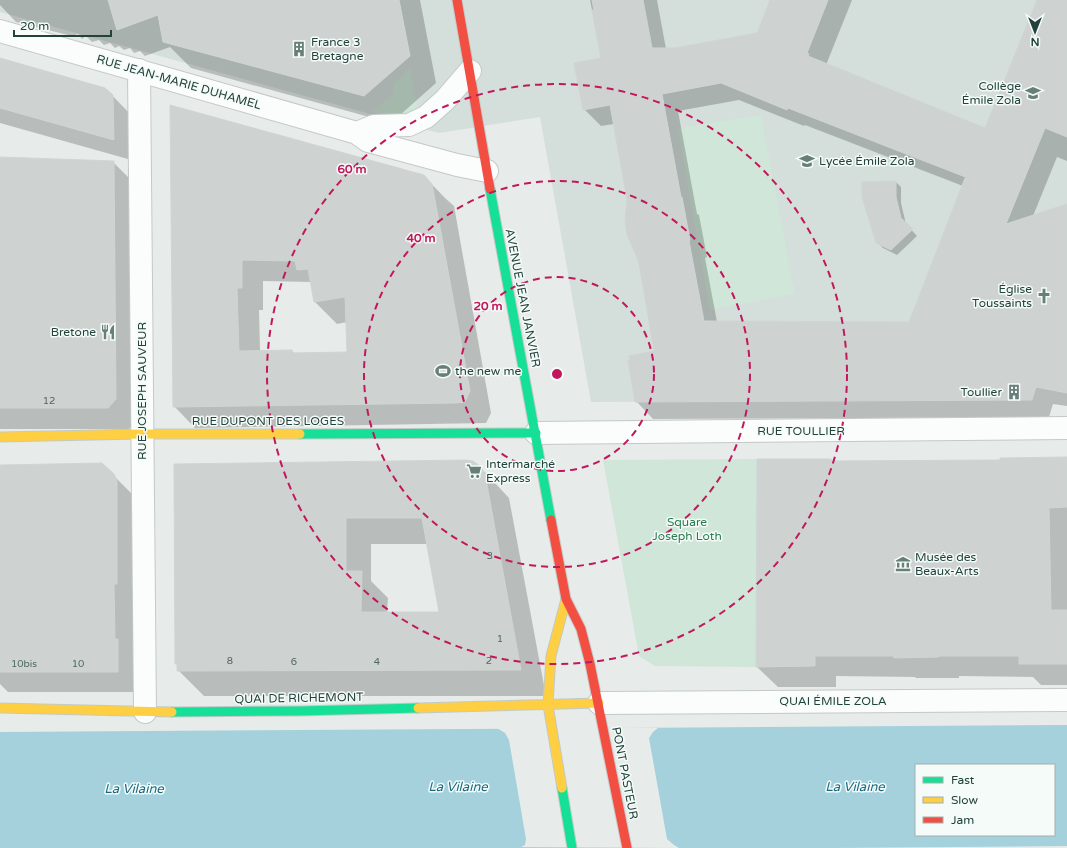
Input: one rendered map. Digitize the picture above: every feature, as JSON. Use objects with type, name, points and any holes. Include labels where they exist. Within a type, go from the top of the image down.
[{"type":"main road","name":"AVENUE JEAN JANVIER","points":[[457,0],[566,599],[581,629],[599,703]]},
{"type":"main road","name":"RUE DUPONT DES LOGES","points":[[0,437],[142,434],[536,433]]},
{"type":"main road","name":"AVENUE JEAN JANVIER","points":[[548,705],[551,656],[566,599]]},
{"type":"main road","name":"QUAI DE RICHEMONT","points":[[0,708],[80,712],[324,711],[599,703]]},
{"type":"main road","name":"PONT PASTEUR","points":[[599,703],[627,848]]},
{"type":"main road","points":[[548,705],[572,848]]},
{"type":"street","name":"RUE JEAN-MARIE DUHAMEL","points":[[0,31],[358,133],[368,141],[457,166],[487,171]]},
{"type":"street","name":"RUE JOSEPH SAUVEUR","points":[[139,70],[145,712]]},
{"type":"street","points":[[358,133],[374,126],[409,125],[426,117],[445,100],[470,72]]},
{"type":"street","name":"RUE TOULLIER","points":[[536,433],[1067,428]]},
{"type":"street","name":"QUAI ÉMILE ZOLA","points":[[599,703],[1067,700]]},
{"type":"shaded area","name":"Lycée Émile Zola","points":[[0,0],[1067,0],[1067,206],[1044,212],[949,400],[591,402],[540,117],[439,133],[0,12]]},
{"type":"green space","points":[[410,69],[417,107],[396,115],[385,115],[373,112],[394,93],[393,85]]},
{"type":"green space","points":[[761,115],[795,294],[710,310],[678,128]]},
{"type":"green space","name":"Square Joseph Loth","points":[[757,459],[756,667],[655,666],[639,656],[603,460]]},
{"type":"water","name":"La Vilaine","points":[[1067,725],[1067,846],[835,848],[0,848],[0,732]]},
{"type":"pier","points":[[497,728],[658,728],[649,738],[667,839],[679,848],[521,847],[525,845],[526,839],[509,740],[505,733]]},
{"type":"building","name":"France 3 Bretagne","points":[[108,0],[399,0],[410,56],[364,96],[163,42],[158,15],[117,30]]},
{"type":"building","points":[[592,0],[643,0],[652,48],[675,48],[757,33],[770,0],[828,0],[807,53],[809,54],[808,56],[985,128],[1037,0],[1067,0],[1067,137],[1045,128],[1006,224],[1067,204],[1067,393],[1036,387],[1032,400],[635,402],[628,360],[630,360],[629,356],[654,351],[639,262],[626,229],[625,220],[627,199],[610,105],[583,110],[574,63],[601,58],[592,10],[594,10]],"holes":[[[721,83],[787,110],[788,108],[968,178],[965,178],[909,322],[704,321],[662,94]]]},
{"type":"building","points":[[0,58],[105,88],[113,95],[114,140],[0,108]]},
{"type":"building","points":[[170,105],[424,175],[432,184],[470,391],[465,402],[173,407]],"holes":[[[242,260],[295,261],[297,270],[308,269],[314,302],[345,297],[347,352],[292,353],[292,350],[239,351],[237,288],[242,288]]]},
{"type":"building","points":[[0,157],[114,161],[116,399],[108,408],[0,408]]},
{"type":"building","points":[[896,181],[896,197],[901,218],[913,229],[891,250],[876,243],[862,197],[862,182]]},
{"type":"building","name":"Musée des Beaux-Arts","points":[[1067,457],[1067,507],[1049,508],[1051,610],[1067,610],[1067,664],[1019,664],[1019,656],[939,656],[894,658],[894,656],[815,656],[815,666],[756,667],[757,459],[831,459],[832,461],[1000,460],[1000,458]]},
{"type":"building","points":[[473,461],[480,466],[485,474],[521,670],[177,671],[177,664],[175,664],[174,464]],"holes":[[[346,518],[422,518],[439,612],[361,612],[362,571],[346,571]]]},
{"type":"building","points":[[102,463],[114,474],[117,481],[117,584],[114,584],[115,639],[118,639],[118,672],[0,672],[0,465]]},
{"type":"traffic: fast","points":[[490,189],[551,520]]},
{"type":"traffic: fast","points":[[300,434],[536,433]]},
{"type":"traffic: fast","points":[[172,712],[418,708]]},
{"type":"traffic: fast","points":[[562,788],[572,848]]},
{"type":"traffic: slow","points":[[0,437],[142,434],[300,434]]},
{"type":"traffic: slow","points":[[562,788],[548,705],[551,656],[566,599]]},
{"type":"traffic: slow","points":[[418,708],[599,703]]},
{"type":"traffic: slow","points":[[0,708],[172,712]]},
{"type":"traffic: jam","points":[[457,0],[490,189]]},
{"type":"traffic: jam","points":[[551,520],[566,599],[581,629],[590,664],[627,848]]},
{"type":"place","name":"France 3 Bretagne","points":[[299,49]]},
{"type":"place","name":"Collège Émile Zola","points":[[1033,93]]},
{"type":"place","name":"Lycée Émile Zola","points":[[807,161]]},
{"type":"place","name":"Église Toussaints","points":[[1044,296]]},
{"type":"place","name":"Bretone","points":[[108,332]]},
{"type":"place","name":"the new me","points":[[443,371]]},
{"type":"place","name":"Toullier","points":[[1014,392]]},
{"type":"place","name":"Intermarché Express","points":[[474,471]]},
{"type":"place","name":"Musée des Beaux-Arts","points":[[903,564]]}]
